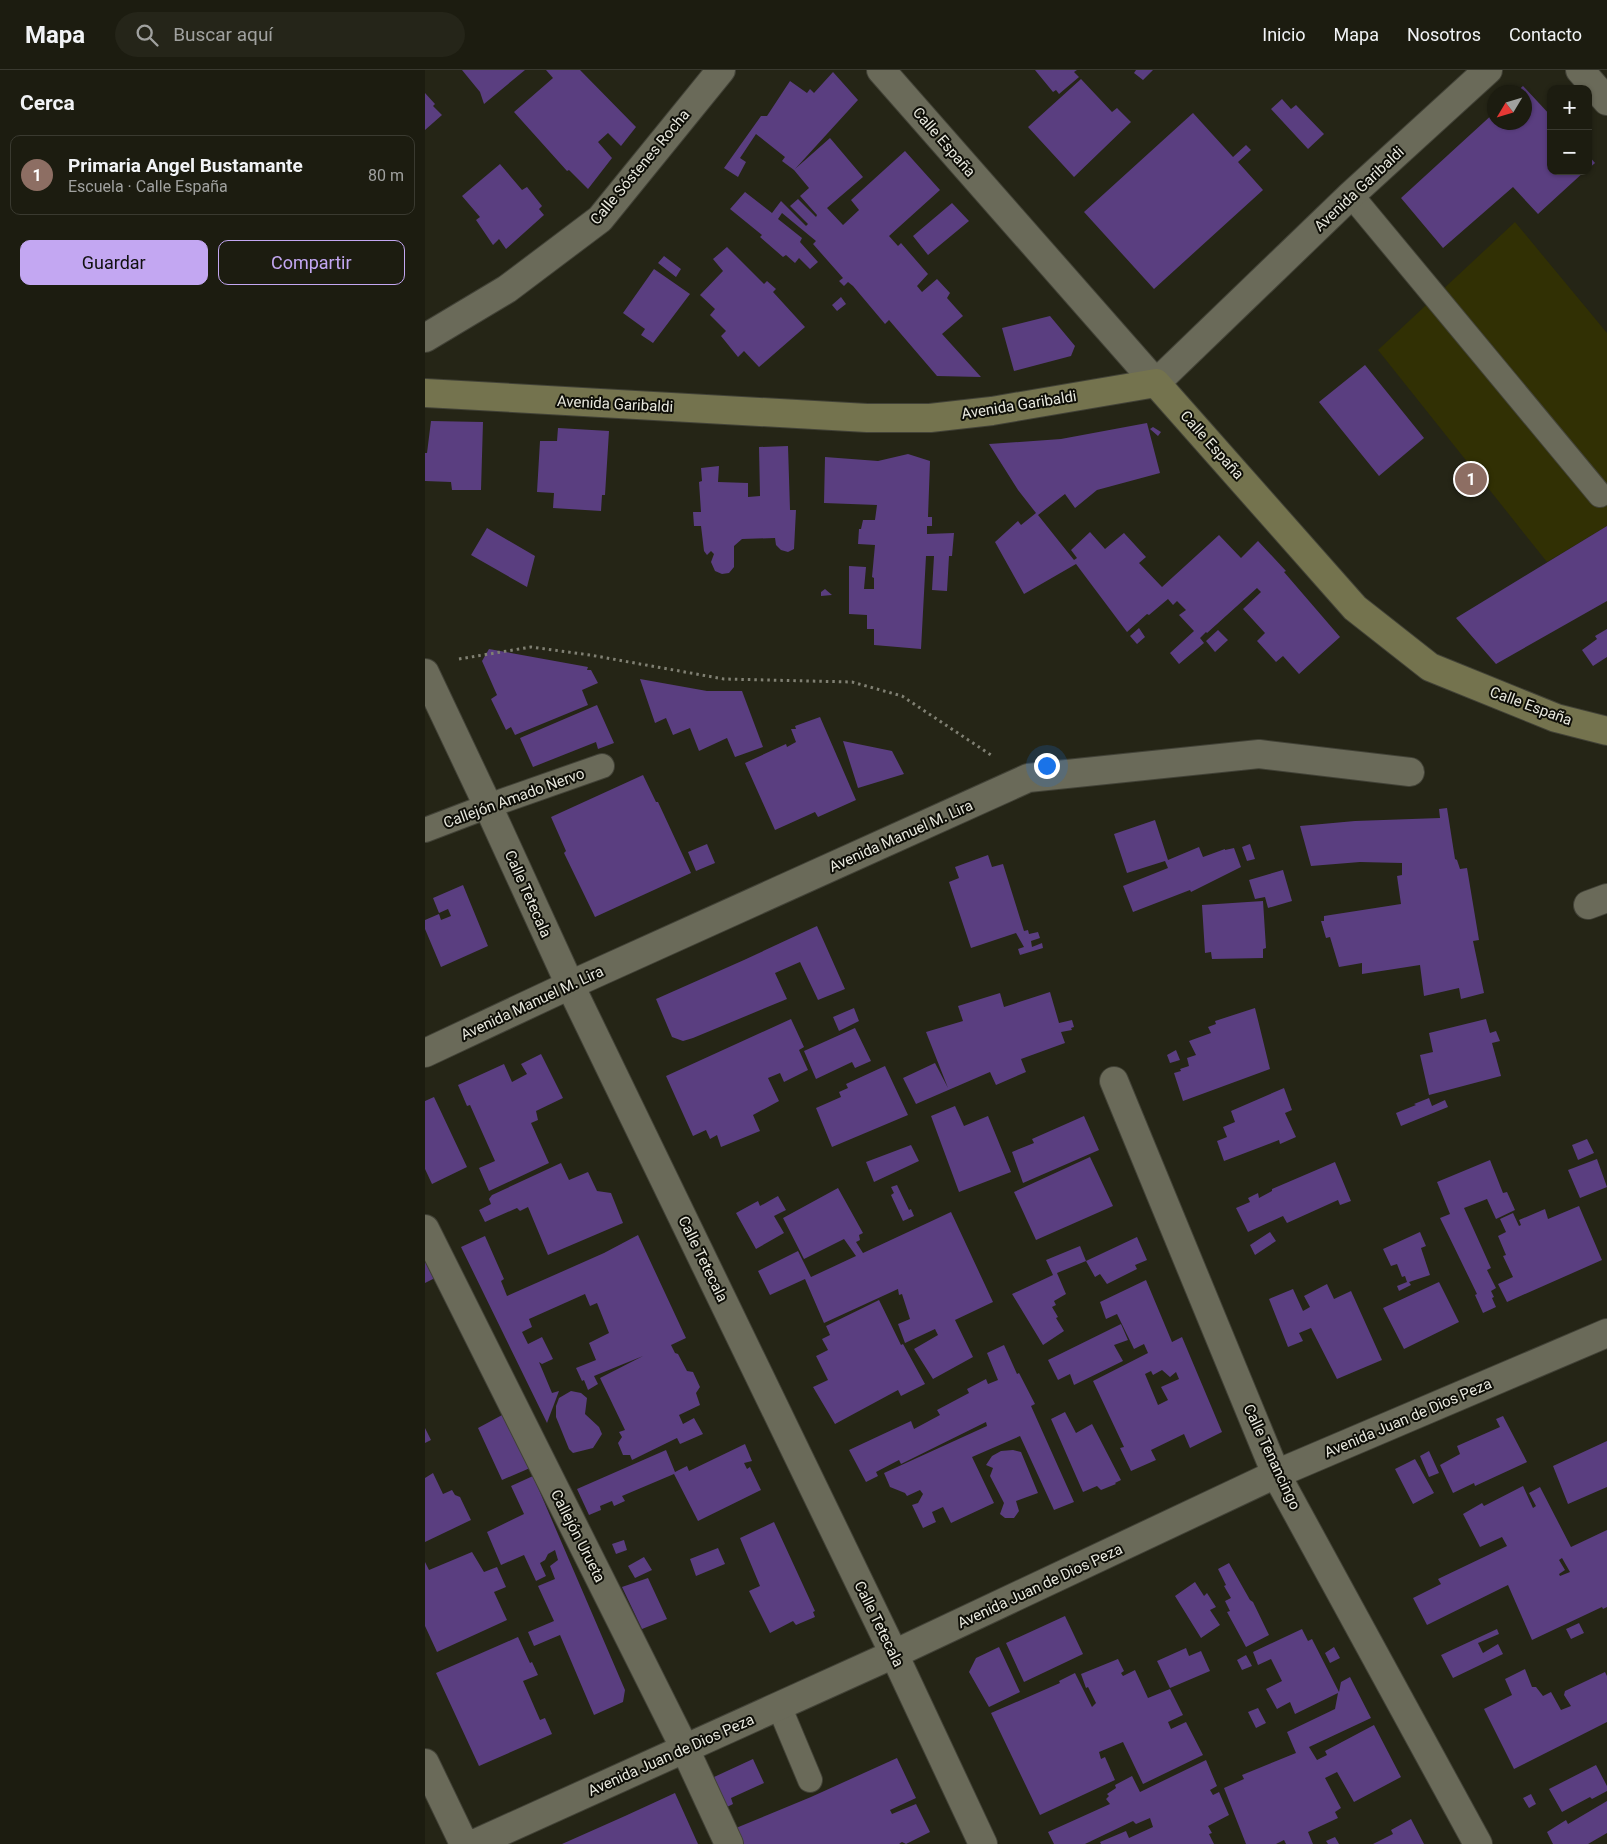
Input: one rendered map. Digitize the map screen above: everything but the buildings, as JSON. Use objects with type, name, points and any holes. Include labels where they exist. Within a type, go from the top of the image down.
[{"type":"street","name":"Calle Sóstenes Rocha","points":[[425,338],[507,290],[600,219],[721,70]]},
{"type":"street","name":"Calle España","points":[[881,70],[1355,608],[1430,667],[1556,718],[1607,732]]},
{"type":"street","name":"Avenida Garibaldi","points":[[425,393],[867,418],[930,418],[993,411],[1156,382],[1351,195],[1488,70]]},
{"type":"street","points":[[1579,70],[1607,102]]},
{"type":"street","name":"Calle Tetecala","points":[[425,673],[570,985],[894,1654],[983,1844]]},
{"type":"street","name":"Avenida Manuel M. Lira","points":[[425,1053],[570,985],[1027,778],[1259,754],[1410,772]]},
{"type":"street","name":"Calle Tenancingo","points":[[1114,1081],[1277,1474],[1478,1844]]},
{"type":"street","name":"Callejón Urueta","points":[[425,1228],[685,1749],[729,1844]]},
{"type":"street","name":"Avenida Juan de Dios Peza","points":[[474,1844],[894,1654],[1277,1474],[1607,1333]]},
{"type":"street","points":[[425,1763],[463,1844]]},
{"type":"lane","points":[[1351,195],[1600,495]]},
{"type":"lane","name":"Callejón Amado Nervo","points":[[425,830],[603,766]]},
{"type":"lane","points":[[779,1706],[810,1780]]},
{"type":"path","points":[[454,660],[531,646],[724,679],[852,682],[902,696],[1027,778]]},
{"type":"shaded area","points":[[1515,222],[1607,333],[1607,526],[1547,562],[1378,350]]},
{"type":"place","name":"Primaria Angel Bustamante","points":[[1471,479]]}]
